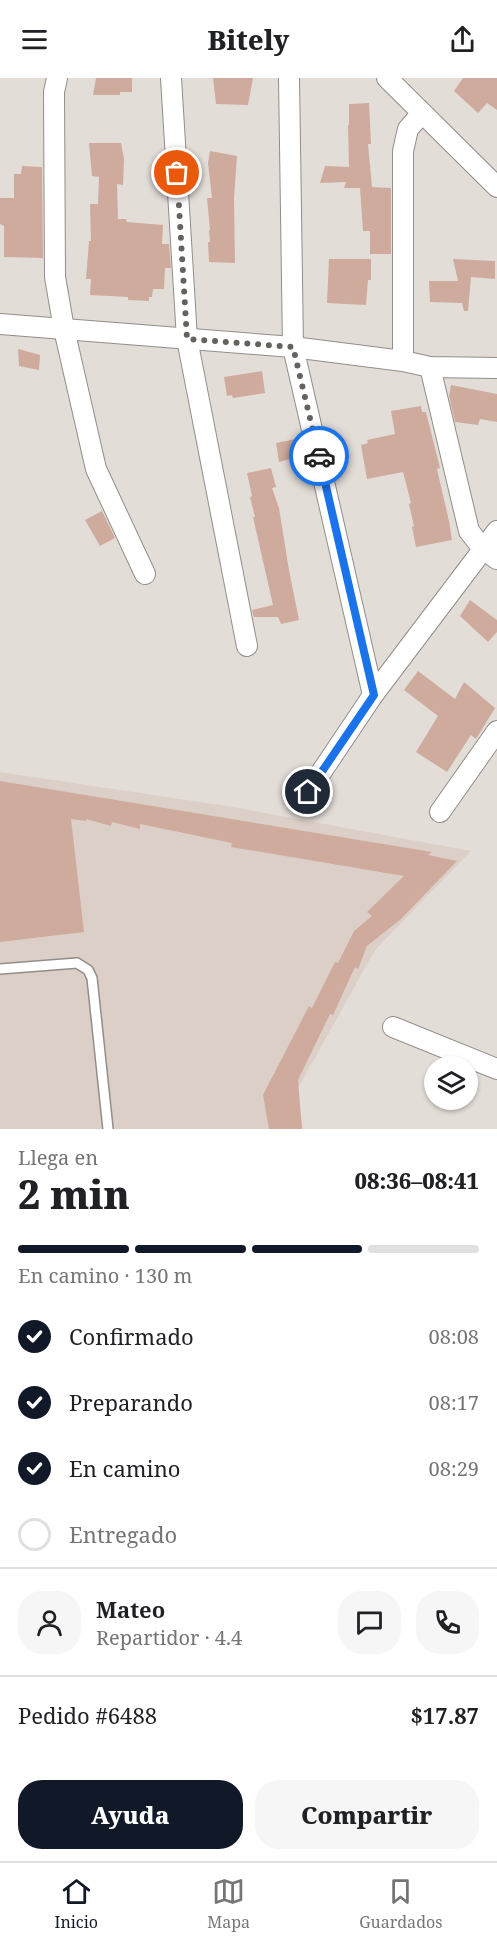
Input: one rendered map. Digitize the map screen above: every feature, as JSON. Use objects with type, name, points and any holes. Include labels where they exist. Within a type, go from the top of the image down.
[{"type":"street","points":[[57,78],[54,92],[55,277],[64,329],[96,469],[145,574]]},
{"type":"street","points":[[171,78],[187,339],[247,646]]},
{"type":"street","points":[[289,78],[293,347],[374,695]]},
{"type":"street","points":[[387,78],[497,187]]},
{"type":"street","points":[[403,361],[403,151],[408,129],[422,113]]},
{"type":"street","points":[[0,324],[293,347],[403,361],[430,367],[497,368]]},
{"type":"street","points":[[430,367],[469,531],[490,554]]},
{"type":"street","points":[[308,792],[374,695],[490,554],[497,531]]},
{"type":"street","points":[[440,812],[497,731]]},
{"type":"street","points":[[393,1027],[497,1069]]},
{"type":"lane","points":[[0,969],[77,963],[88,970],[92,978],[108,1129]]},
{"type":"shaded area","points":[[0,772],[233,807],[471,851],[375,950],[297,1090],[303,1129],[0,1129]]},
{"type":"building","points":[[96,78],[132,78],[132,92],[120,92],[120,95],[93,95]]},
{"type":"building","points":[[213,78],[253,78],[248,105],[216,104]]},
{"type":"building","points":[[463,78],[497,78],[497,110],[487,103],[478,113],[454,91]]},
{"type":"building","points":[[369,103],[371,144],[368,144],[372,187],[391,188],[391,254],[370,254],[370,231],[363,231],[360,188],[344,188],[346,182],[320,183],[325,166],[349,167],[349,104]]},
{"type":"building","points":[[89,143],[121,143],[124,159],[123,185],[117,184],[118,219],[163,225],[162,244],[169,244],[171,268],[165,268],[164,289],[153,289],[149,301],[128,300],[128,297],[90,295],[91,279],[86,279],[89,241],[91,241],[90,204],[98,204],[99,177],[92,176]]},
{"type":"building","points":[[210,151],[237,156],[234,198],[235,263],[209,262],[210,230],[207,198],[212,198],[208,163]]},
{"type":"building","points":[[22,166],[42,167],[43,258],[4,257],[4,226],[0,224],[0,198],[14,198],[14,174],[21,174]]},
{"type":"building","points":[[329,259],[371,259],[371,280],[368,280],[366,305],[327,303]]},
{"type":"building","points":[[453,259],[495,261],[495,279],[471,277],[468,311],[464,311],[462,303],[430,302],[429,281],[458,281]]},
{"type":"building","points":[[18,349],[40,355],[39,370],[19,366]]},
{"type":"building","points":[[262,371],[265,393],[233,398],[232,395],[227,396],[224,377]]},
{"type":"building","points":[[451,385],[497,394],[497,422],[480,419],[478,425],[455,422],[449,396]]},
{"type":"building","points":[[421,406],[422,412],[426,412],[440,468],[437,469],[452,540],[416,547],[409,504],[411,503],[403,472],[367,479],[361,445],[368,443],[367,440],[395,434],[391,411]]},
{"type":"building","points":[[296,439],[298,457],[279,462],[276,443]]},
{"type":"building","points":[[271,468],[276,487],[272,488],[279,508],[299,620],[281,624],[278,617],[254,617],[252,610],[273,605],[253,517],[255,517],[247,473]]},
{"type":"building","points":[[102,511],[115,538],[100,546],[85,520]]},
{"type":"building","points":[[470,600],[497,620],[497,632],[488,642],[460,616]]},
{"type":"building","points":[[418,671],[455,699],[464,682],[495,708],[476,739],[471,735],[447,772],[416,752],[438,716],[404,690]]},
{"type":"building","points":[[0,781],[432,852],[428,855],[457,861],[401,919],[367,946],[358,969],[355,967],[333,1015],[330,1014],[298,1080],[302,1129],[269,1129],[263,1095],[309,1006],[312,1008],[335,962],[338,963],[354,931],[372,916],[367,912],[404,876],[231,847],[232,843],[140,824],[140,829],[112,822],[111,826],[86,819],[86,821],[71,819],[84,932],[0,942]]},
{"type":"way so far","points":[[177,173],[187,339],[293,347],[319,456]]},
{"type":"route","points":[[308,792],[374,695],[319,456]]}]
